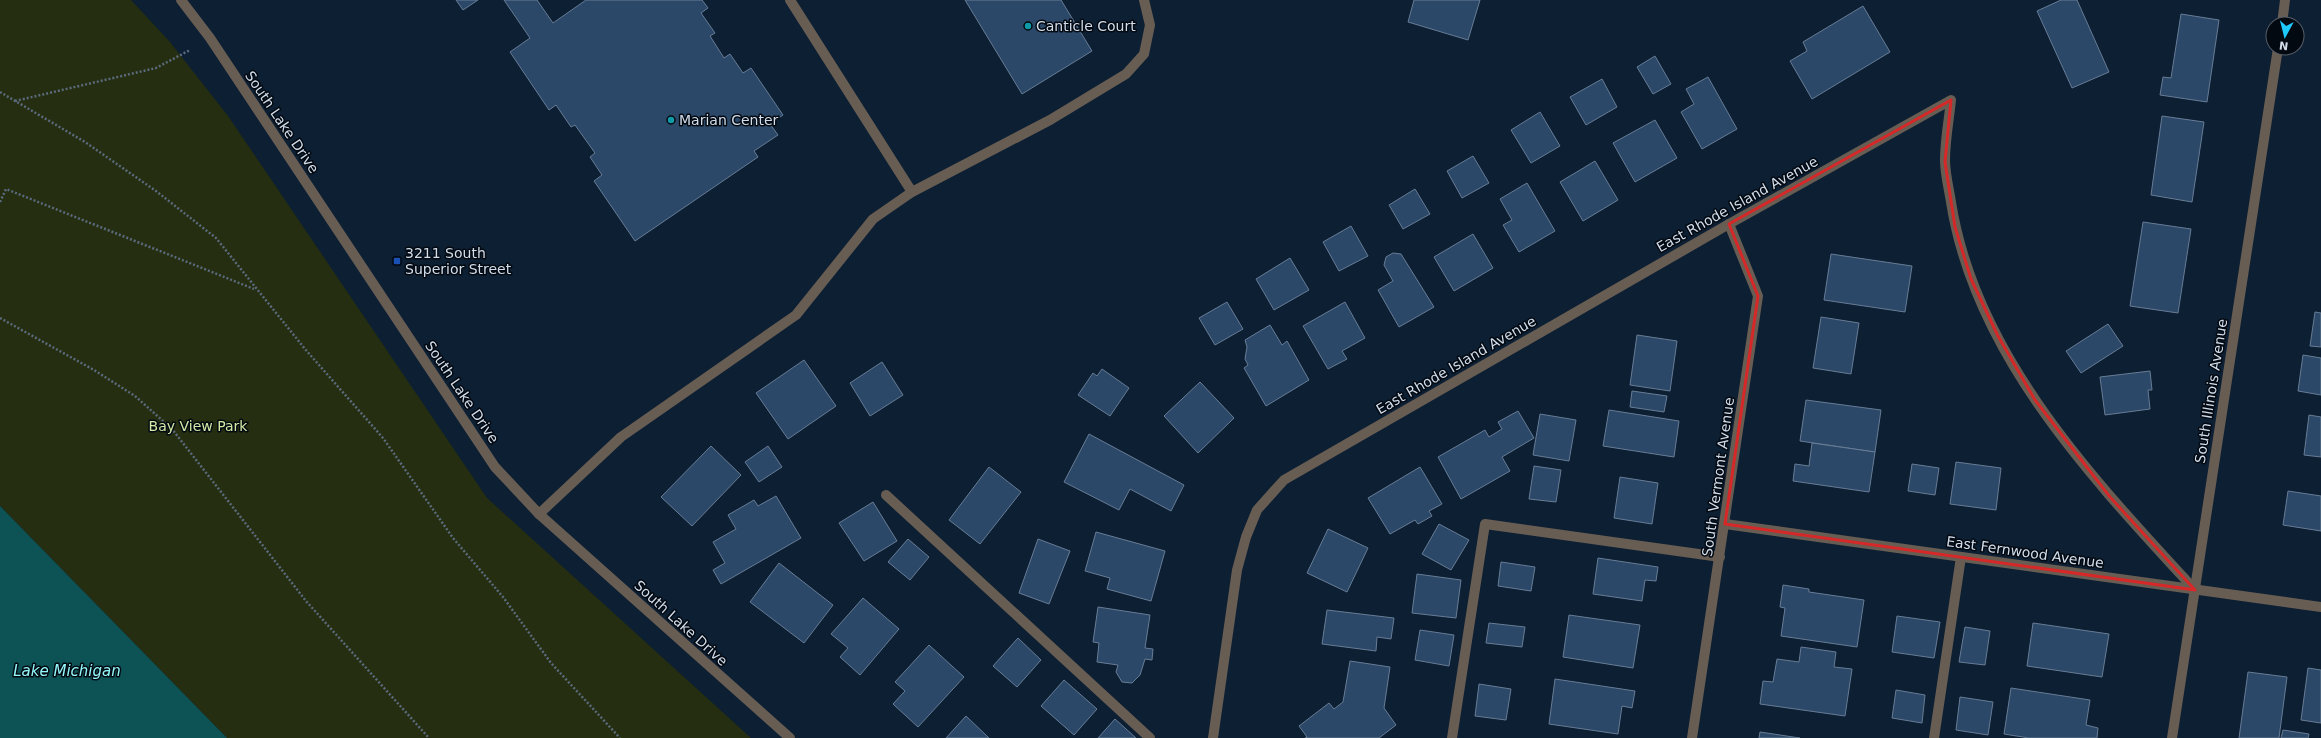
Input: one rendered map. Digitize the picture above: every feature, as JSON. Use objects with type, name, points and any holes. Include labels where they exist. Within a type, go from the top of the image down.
[{"type":"street","name":"South Lake Drive","points":[[181,0],[210,38],[495,467],[539,514],[790,738]]},
{"type":"street","points":[[790,0],[912,192]]},
{"type":"street","points":[[539,514],[621,437],[796,315],[873,219],[912,192],[1050,120],[1126,74],[1144,54],[1150,25],[1144,0]]},
{"type":"street","points":[[2283,16],[2285,0]]},
{"type":"street","name":"South Illinois Avenue","points":[[2172,738],[2277,56]]},
{"type":"street","name":"East Rhode Island Avenue","points":[[1213,738],[1238,570],[1246,537],[1257,510],[1284,480],[1729,224],[1951,100],[1945,162],[1955,226],[1971,279],[1998,336],[2035,400],[2110,497],[2195,590]]},
{"type":"street","name":"South Vermont Avenue","points":[[1692,738],[1758,296],[1729,224]]},
{"type":"street","points":[[886,495],[1150,738]]},
{"type":"street","points":[[1452,738],[1485,524],[1720,557]]},
{"type":"street","name":"East Fernwood Avenue","points":[[1725,524],[2321,607]]},
{"type":"street","points":[[1934,738],[1961,557]]},
{"type":"path","points":[[15,101],[156,68],[210,38]]},
{"type":"path","points":[[0,92],[85,142],[156,191],[216,238],[255,289],[383,438],[453,538],[503,597],[551,663],[620,738]]},
{"type":"path","points":[[0,202],[6,189],[255,289]]},
{"type":"path","points":[[0,318],[94,370],[135,396],[172,429],[306,602],[429,738]]},
{"type":"highlighted area","points":[[1951,100],[1945,162],[1955,227],[1971,279],[1998,336],[2035,400],[2110,497],[2195,590],[1725,524],[1758,296],[1729,224]]},
{"type":"green space","name":"Bay View Park","points":[[0,0],[131,0],[170,42],[228,116],[487,498],[751,738],[227,738],[0,506]]},
{"type":"water","name":"Lake Michigan","points":[[0,506],[227,738],[0,738]]},
{"type":"building","points":[[456,0],[478,0],[463,10]]},
{"type":"building","name":"Marian Center","points":[[504,0],[537,0],[553,23],[586,0],[702,0],[708,8],[701,13],[715,33],[710,36],[724,58],[730,54],[743,73],[751,68],[783,115],[770,124],[778,135],[754,151],[758,157],[635,241],[594,181],[602,175],[590,157],[595,153],[575,125],[571,127],[556,105],[549,110],[510,52],[530,38]]},
{"type":"building","name":"Canticle Court","points":[[965,0],[1061,0],[1092,51],[1022,94]]},
{"type":"building","points":[[1414,0],[1480,0],[1468,40],[1408,22]]},
{"type":"building","points":[[2061,0],[2077,0],[2109,72],[2072,88],[2037,11]]},
{"type":"building","points":[[1863,6],[1890,52],[1812,99],[1790,61],[1807,51],[1803,42]]},
{"type":"building","points":[[2181,14],[2219,20],[2207,102],[2160,95],[2163,77],[2171,78]]},
{"type":"building","points":[[1655,56],[1671,84],[1653,94],[1637,67]]},
{"type":"building","points":[[1708,77],[1737,129],[1702,149],[1681,112],[1694,104],[1686,89]]},
{"type":"building","points":[[1602,79],[1617,107],[1586,125],[1570,97]]},
{"type":"building","points":[[1540,112],[1560,146],[1531,163],[1511,130]]},
{"type":"building","points":[[2162,116],[2204,122],[2192,202],[2151,195]]},
{"type":"building","points":[[1655,120],[1677,158],[1635,182],[1613,143]]},
{"type":"building","points":[[1473,156],[1489,183],[1462,198],[1447,171]]},
{"type":"building","points":[[1595,161],[1618,200],[1583,221],[1560,182]]},
{"type":"building","points":[[1527,183],[1555,231],[1519,252],[1503,225],[1512,220],[1500,199]]},
{"type":"building","points":[[1415,189],[1430,214],[1403,229],[1389,205]]},
{"type":"building","points":[[2143,222],[2191,229],[2178,313],[2130,306]]},
{"type":"building","points":[[1351,226],[1368,256],[1339,271],[1323,242]]},
{"type":"building","points":[[1473,234],[1493,268],[1454,291],[1434,257]]},
{"type":"building","points":[[1393,253],[1401,254],[1434,307],[1399,327],[1378,290],[1393,281],[1384,265],[1386,257]]},
{"type":"building","points":[[1831,254],[1912,266],[1905,312],[1824,300]]},
{"type":"building","points":[[1290,258],[1309,290],[1274,310],[1256,279]]},
{"type":"building","points":[[1227,302],[1243,329],[1215,345],[1199,318]]},
{"type":"building","points":[[1345,302],[1365,338],[1342,351],[1347,359],[1328,369],[1303,326]]},
{"type":"building","points":[[2315,312],[2321,313],[2321,347],[2310,346]]},
{"type":"building","points":[[1821,317],[1859,323],[1851,374],[1813,368]]},
{"type":"building","points":[[2108,324],[2123,346],[2081,373],[2066,351]]},
{"type":"building","points":[[1270,325],[1282,345],[1287,341],[1309,380],[1266,406],[1244,368],[1248,365],[1245,359],[1247,347],[1245,340]]},
{"type":"building","points":[[1637,335],[1677,341],[1670,391],[1630,385]]},
{"type":"building","points":[[2303,355],[2321,358],[2321,395],[2298,391]]},
{"type":"building","points":[[804,360],[836,406],[788,439],[756,393]]},
{"type":"building","points":[[882,362],[903,395],[870,416],[850,383]]},
{"type":"building","points":[[1102,369],[1129,388],[1110,416],[1078,395],[1093,373],[1097,376]]},
{"type":"building","points":[[2150,371],[2152,390],[2148,390],[2150,409],[2105,415],[2100,377]]},
{"type":"building","points":[[1200,382],[1234,418],[1198,453],[1164,416]]},
{"type":"building","points":[[1632,391],[1667,396],[1664,412],[1630,407]]},
{"type":"building","points":[[1806,400],[1881,410],[1875,452],[1800,441]]},
{"type":"building","points":[[1609,410],[1679,421],[1674,457],[1603,446]]},
{"type":"building","points":[[1518,411],[1534,438],[1502,457],[1510,471],[1461,499],[1438,457],[1485,430],[1489,437],[1502,429],[1498,422]]},
{"type":"building","points":[[1540,414],[1576,420],[1569,461],[1533,455]]},
{"type":"building","points":[[2309,415],[2321,417],[2321,457],[2304,455]]},
{"type":"building","points":[[1089,434],[1184,485],[1171,511],[1130,489],[1119,510],[1064,482]]},
{"type":"building","points":[[1812,443],[1875,452],[1869,492],[1793,481],[1795,464],[1809,466]]},
{"type":"building","points":[[711,446],[741,475],[692,526],[661,497]]},
{"type":"building","points":[[768,446],[782,467],[759,482],[745,462]]},
{"type":"building","points":[[1956,462],[2001,468],[1996,510],[1950,504]]},
{"type":"building","points":[[1912,464],[1939,468],[1935,495],[1908,491]]},
{"type":"building","points":[[1534,466],[1561,470],[1556,502],[1529,499]]},
{"type":"building","points":[[989,467],[1021,492],[980,544],[949,520]]},
{"type":"building","points":[[1420,467],[1442,504],[1429,511],[1432,516],[1418,524],[1415,520],[1390,534],[1368,498]]},
{"type":"building","points":[[1620,477],[1658,483],[1652,524],[1614,518]]},
{"type":"building","points":[[2288,491],[2321,496],[2321,531],[2283,525]]},
{"type":"building","points":[[776,496],[801,538],[721,584],[713,570],[725,563],[713,542],[736,529],[728,515],[754,500],[758,506]]},
{"type":"building","points":[[873,502],[897,541],[864,561],[839,523]]},
{"type":"building","points":[[1439,524],[1469,540],[1451,570],[1422,554]]},
{"type":"building","points":[[1328,529],[1368,548],[1347,592],[1307,573]]},
{"type":"building","points":[[1096,532],[1165,551],[1151,601],[1107,589],[1110,578],[1085,571]]},
{"type":"building","points":[[908,539],[929,557],[910,580],[888,562]]},
{"type":"building","points":[[1038,539],[1070,551],[1049,604],[1019,593]]},
{"type":"building","points":[[1598,558],[1658,567],[1656,581],[1645,580],[1642,601],[1593,594]]},
{"type":"building","points":[[1501,562],[1535,567],[1531,591],[1498,586]]},
{"type":"building","points":[[779,563],[833,605],[804,643],[750,602]]},
{"type":"building","points":[[1417,574],[1461,580],[1456,618],[1412,613]]},
{"type":"building","points":[[1783,585],[1809,589],[1809,592],[1864,600],[1857,647],[1781,636],[1785,608],[1780,607]]},
{"type":"building","points":[[863,598],[899,629],[860,675],[840,657],[848,648],[831,634]]},
{"type":"building","points":[[1098,607],[1150,615],[1145,648],[1153,649],[1152,660],[1145,659],[1140,675],[1132,683],[1122,682],[1116,672],[1118,665],[1097,662],[1099,643],[1093,642]]},
{"type":"building","points":[[1327,610],[1394,618],[1391,639],[1377,637],[1376,651],[1322,644]]},
{"type":"building","points":[[1569,615],[1640,625],[1633,668],[1563,657]]},
{"type":"building","points":[[1897,616],[1940,622],[1934,658],[1892,652]]},
{"type":"building","points":[[1489,623],[1525,627],[1522,647],[1486,643]]},
{"type":"building","points":[[2033,623],[2109,634],[2102,677],[2027,666]]},
{"type":"building","points":[[1965,627],[1990,631],[1985,665],[1959,662]]},
{"type":"building","points":[[1420,630],[1454,635],[1449,666],[1415,660]]},
{"type":"building","points":[[1018,638],[1041,660],[1017,687],[993,666]]},
{"type":"building","points":[[929,645],[964,677],[918,727],[893,704],[905,691],[895,682]]},
{"type":"building","points":[[1801,647],[1836,652],[1834,667],[1852,669],[1845,716],[1760,704],[1763,681],[1773,682],[1777,659],[1799,662]]},
{"type":"building","points":[[1350,661],[1390,667],[1384,708],[1396,725],[1379,738],[1305,738],[1307,737],[1299,726],[1329,703],[1334,709],[1343,702]]},
{"type":"building","points":[[2308,668],[2321,670],[2321,723],[2301,720]]},
{"type":"building","points":[[2248,672],[2287,677],[2279,738],[2239,738]]},
{"type":"building","points":[[1555,679],[1635,691],[1632,708],[1622,706],[1618,734],[1549,724]]},
{"type":"building","points":[[1064,680],[1097,709],[1074,735],[1041,706]]},
{"type":"building","points":[[1479,684],[1511,689],[1506,720],[1475,716]]},
{"type":"building","points":[[2011,688],[2090,700],[2086,725],[2098,728],[2097,738],[2029,738],[2004,734]]},
{"type":"building","points":[[1896,690],[1925,695],[1922,723],[1892,718]]},
{"type":"building","points":[[1960,697],[1993,702],[1988,735],[1956,730]]},
{"type":"building","points":[[966,716],[989,738],[946,738]]},
{"type":"building","points":[[1115,719],[1136,738],[1098,738]]},
{"type":"building","points":[[2283,730],[2309,734],[2308,738],[2281,738]]},
{"type":"building","points":[[1760,732],[1800,738],[1759,738]]},
{"type":"place","name":"Canticle Court","points":[[1028,26]]},
{"type":"place","name":"Marian Center","points":[[671,120]]},
{"type":"place","name":"3211 South Superior Street","points":[[397,261]]}]
